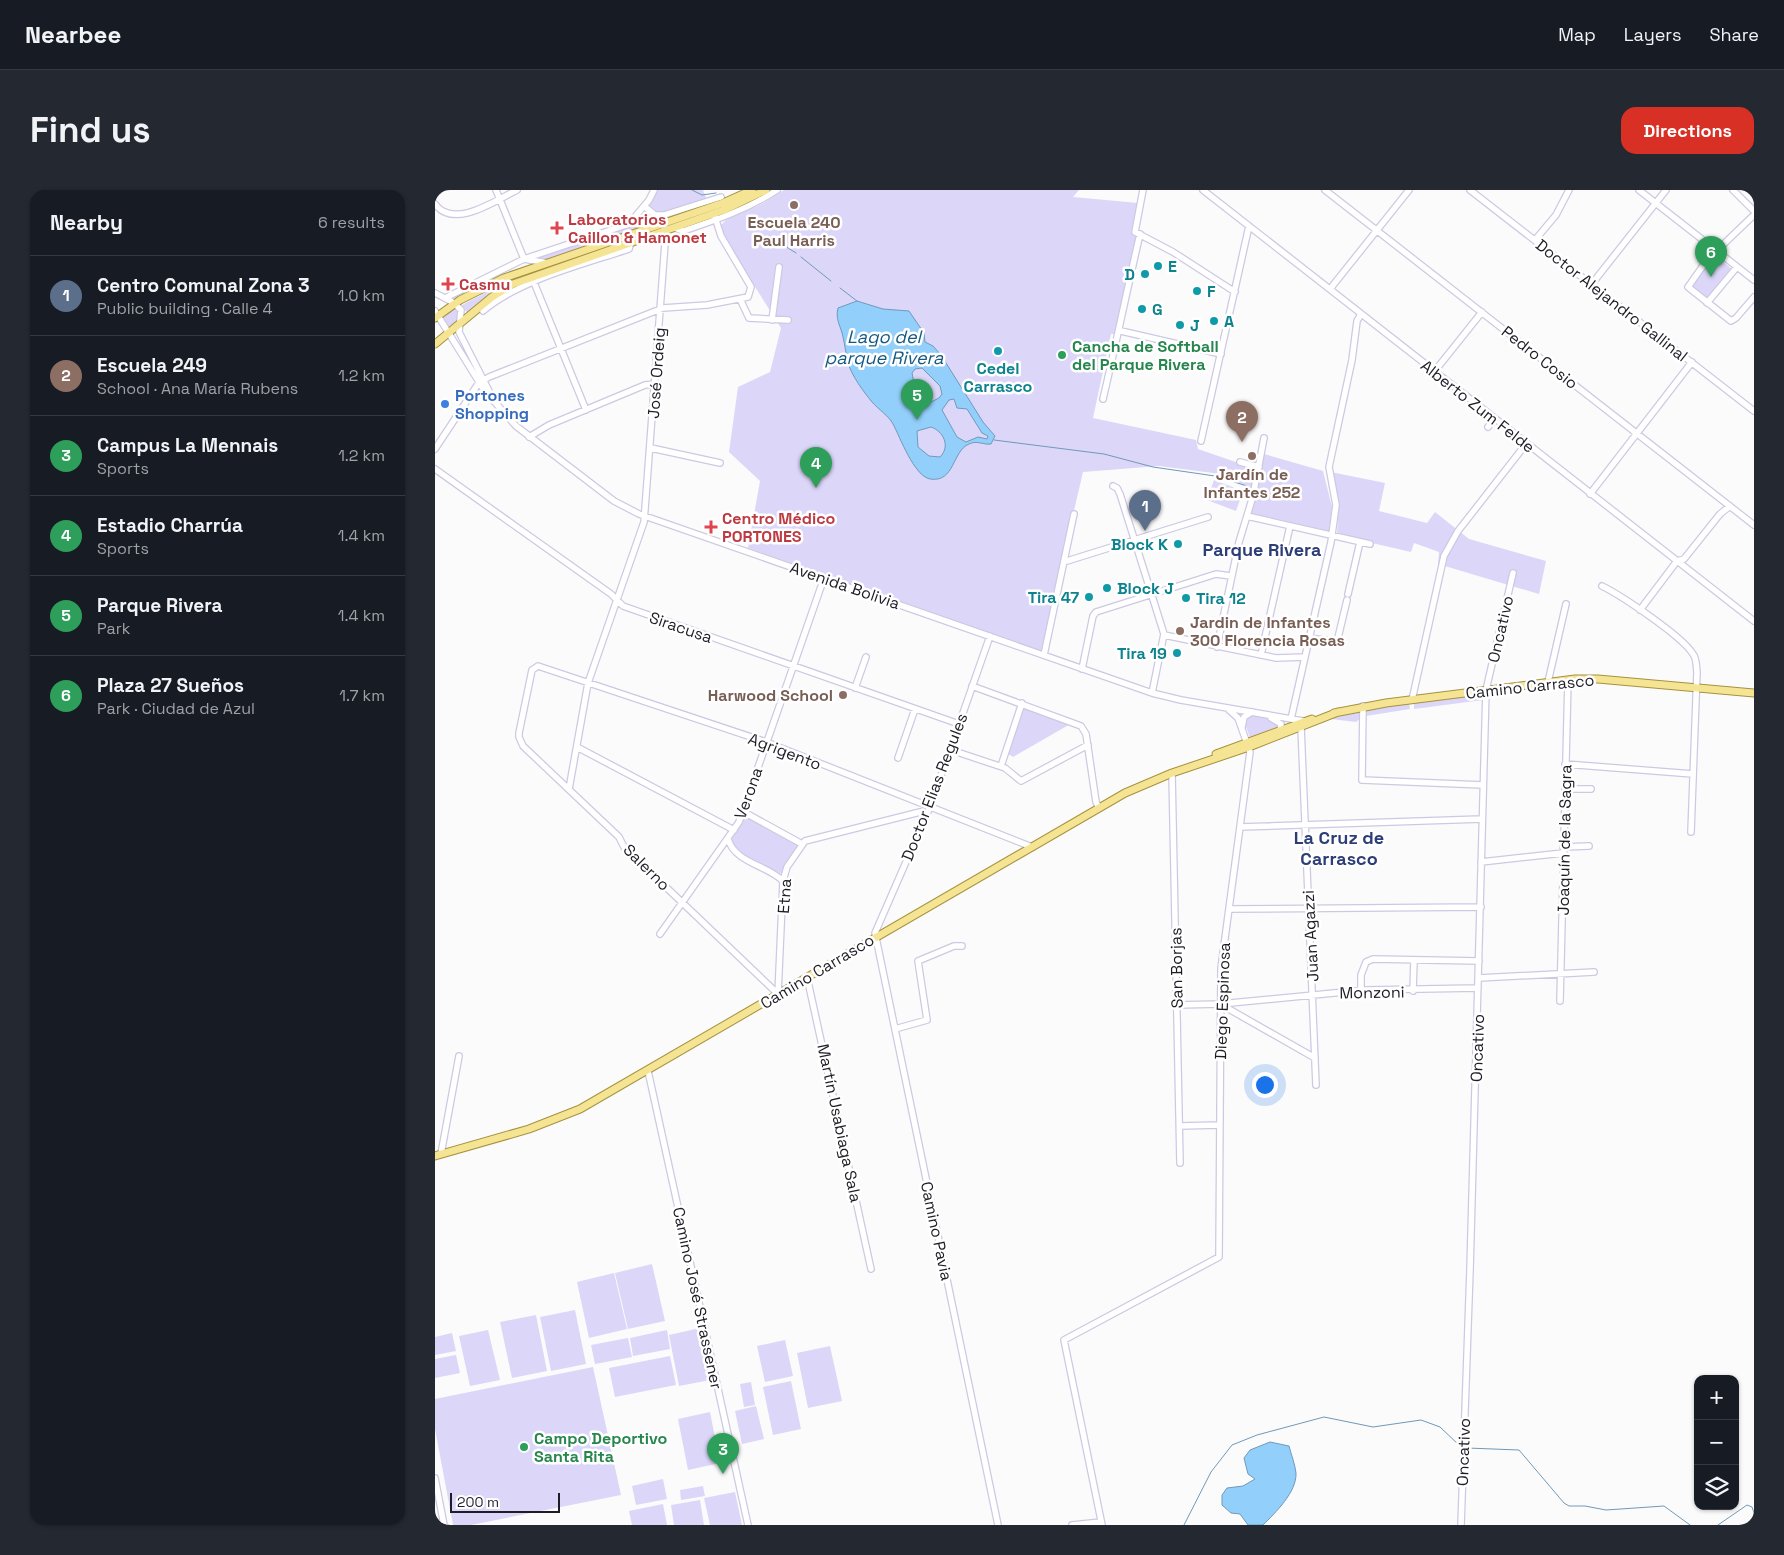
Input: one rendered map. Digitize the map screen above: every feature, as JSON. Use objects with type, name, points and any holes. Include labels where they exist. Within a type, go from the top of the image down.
[{"type":"main road","points":[[435,344],[492,297],[533,280],[630,246],[722,200],[752,190]]},
{"type":"main road","points":[[436,315],[504,278],[547,263],[668,228],[715,217],[766,190]]},
{"type":"main road","name":"Camino Carrasco","points":[[1248,744],[1267,740],[1302,724],[1363,706],[1548,682],[1598,679],[1754,693]]},
{"type":"main road","name":"Camino Carrasco","points":[[438,1155],[529,1129],[566,1116],[648,1071],[875,936],[1099,808],[1147,783],[1248,744],[1283,728],[1302,724]]},
{"type":"street","points":[[496,190],[524,259]]},
{"type":"street","points":[[435,204],[443,212],[458,215],[466,214],[517,190]]},
{"type":"street","points":[[629,224],[655,190]]},
{"type":"street","points":[[642,208],[655,215],[664,215],[722,200],[721,190]]},
{"type":"street","points":[[445,298],[524,259],[629,224],[641,223],[683,231],[715,217],[744,209],[777,190]]},
{"type":"street","points":[[1103,400],[1121,331],[1143,190]]},
{"type":"street","name":"Alberto Zum Felde","points":[[1203,190],[1754,621]]},
{"type":"street","name":"Pedro Cosio","points":[[1325,190],[1754,525]]},
{"type":"street","points":[[1330,289],[1409,190]]},
{"type":"street","name":"Doctor Alejandro Gallinal","points":[[1471,190],[1754,411]]},
{"type":"street","points":[[1535,240],[1555,215],[1569,190]]},
{"type":"street","points":[[1639,190],[1754,280]]},
{"type":"street","points":[[1591,285],[1666,190]]},
{"type":"street","points":[[1733,190],[1754,211]]},
{"type":"street","points":[[641,223],[638,216],[642,208]]},
{"type":"street","points":[[1754,215],[1717,250],[1688,287],[1728,319],[1733,320],[1754,297]]},
{"type":"street","points":[[435,449],[471,394],[482,381],[660,309],[719,304],[750,296],[751,287],[721,236],[715,217]]},
{"type":"street","points":[[1201,441],[1249,226]]},
{"type":"street","name":"José Ordeig","points":[[569,789],[589,683],[643,527],[645,516],[654,384],[668,228]]},
{"type":"street","points":[[1137,233],[1173,252],[1235,292]]},
{"type":"street","points":[[524,259],[547,263]]},
{"type":"street","points":[[772,320],[779,267]]},
{"type":"street","points":[[1707,303],[1737,267]]},
{"type":"street","points":[[483,311],[533,280],[586,410]]},
{"type":"street","points":[[435,293],[454,304]]},
{"type":"street","points":[[740,299],[746,315],[751,319],[788,320]]},
{"type":"street","name":"Avenida Bolivia","points":[[454,304],[462,312],[459,325],[460,336],[486,392],[529,437],[614,501],[645,516],[1152,693],[1291,719],[1302,724]]},
{"type":"street","points":[[1434,372],[1482,312]]},
{"type":"street","points":[[1291,719],[1332,535],[1336,505],[1329,467],[1352,360],[1357,321],[1361,314]]},
{"type":"street","name":"Avenida Bolivia","points":[[436,315],[495,402]]},
{"type":"street","points":[[1121,331],[1221,354]]},
{"type":"street","points":[[1590,494],[1692,362]]},
{"type":"street","points":[[529,437],[549,425],[645,385],[654,384]]},
{"type":"street","points":[[471,394],[486,392]]},
{"type":"street","points":[[1488,427],[1494,419]]},
{"type":"street","points":[[1217,647],[1231,576],[1259,467],[1264,438]]},
{"type":"street","points":[[1412,700],[1446,552],[1526,444]]},
{"type":"street","points":[[651,448],[720,462]]},
{"type":"street","points":[[1240,462],[1259,467]]},
{"type":"street","name":"Siracusa","points":[[435,469],[517,526],[623,606],[959,724]]},
{"type":"street","points":[[1113,486],[1117,488],[1120,494],[1164,636],[1152,693]]},
{"type":"street","points":[[1640,610],[1677,561],[1683,558],[1720,514],[1730,506]]},
{"type":"street","points":[[1044,655],[1074,514]]},
{"type":"street","points":[[1247,516],[1370,544]]},
{"type":"street","points":[[1067,561],[1208,517]]},
{"type":"street","points":[[1261,655],[1290,526]]},
{"type":"street","points":[[1310,638],[1337,642],[1360,542]]},
{"type":"street","name":"Oncativo","points":[[1461,1525],[1479,978],[1485,690],[1513,573]]},
{"type":"street","points":[[1082,669],[1094,614],[1216,574],[1231,576]]},
{"type":"street","name":"Verona","points":[[660,934],[734,830],[743,810],[824,578]]},
{"type":"street","points":[[1602,586],[1640,610],[1692,652],[1696,662],[1691,832]]},
{"type":"street","points":[[1548,682],[1566,604]]},
{"type":"street","name":"Doctor Elias Regules","points":[[875,936],[876,927],[929,810],[990,636]]},
{"type":"street","points":[[1164,636],[1276,658],[1305,657]]},
{"type":"street","points":[[855,688],[866,657]]},
{"type":"street","name":"Agrigento","points":[[519,737],[532,670],[535,666],[538,666],[766,742],[929,810],[1032,847]]},
{"type":"street","name":"Joaquín de la Sagra","points":[[1560,1001],[1568,680]]},
{"type":"street","points":[[973,686],[1077,724],[1084,729],[1099,808]]},
{"type":"street","points":[[1001,766],[1022,703]]},
{"type":"street","points":[[1363,706],[1363,780],[1483,785]]},
{"type":"street","points":[[1227,708],[1236,715],[1248,744]]},
{"type":"street","points":[[898,758],[915,709]]},
{"type":"street","points":[[1242,727],[1244,717],[1252,712]]},
{"type":"street","name":"Avenida Bolivia","points":[[1267,715],[1280,722],[1283,728]]},
{"type":"street","name":"Juan Agazzi","points":[[1302,724],[1316,1085]]},
{"type":"street","name":"Camino Carrasco","points":[[1267,740],[1268,737],[1281,732],[1283,728]]},
{"type":"street","name":"Salerno","points":[[519,737],[523,746],[619,837],[624,847],[778,994]]},
{"type":"street","name":"Diego Espinosa","points":[[1101,1523],[1064,1340],[1219,1257],[1221,968],[1240,827],[1248,744]]},
{"type":"street","points":[[951,750],[1001,766],[1019,780],[1024,781],[1088,745]]},
{"type":"street","points":[[577,747],[734,830]]},
{"type":"street","points":[[1565,764],[1693,774]]},
{"type":"street","name":"San Borjas","points":[[1172,773],[1180,1163]]},
{"type":"street","points":[[1565,789],[1591,789]]},
{"type":"street","points":[[743,810],[802,844],[819,836],[929,810]]},
{"type":"street","points":[[1240,827],[1482,819]]},
{"type":"street","points":[[728,839],[732,847],[743,858],[783,881]]},
{"type":"street","name":"Etna","points":[[778,994],[783,881],[787,867],[802,844]]},
{"type":"street","points":[[1481,862],[1589,846]]},
{"type":"street","points":[[1229,909],[1481,907]]},
{"type":"street","name":"Camino Pavia","points":[[875,936],[998,1525]]},
{"type":"street","points":[[895,1029],[927,1020],[918,961],[954,946],[962,946]]},
{"type":"street","points":[[1361,991],[1361,975],[1366,962],[1373,959],[1479,961]]},
{"type":"street","points":[[1413,991],[1414,960]]},
{"type":"street","points":[[1479,978],[1594,972]]},
{"type":"street","name":"Martín Usabiaga Sala","points":[[807,977],[871,1269]]},
{"type":"street","name":"Monzoni","points":[[1177,1005],[1220,1004],[1361,991],[1478,988]]},
{"type":"street","points":[[1220,1004],[1315,1058]]},
{"type":"street","points":[[438,1155],[459,1056]]},
{"type":"street","name":"Camino José Strassener","points":[[648,1071],[748,1525]]},
{"type":"street","points":[[1180,1126],[1219,1125]]},
{"type":"street","points":[[435,1478],[444,1525]]},
{"type":"street","points":[[1072,1525],[1101,1523]]},
{"type":"shaded area","points":[[656,190],[703,190],[707,200],[658,214],[648,207]]},
{"type":"shaded area","points":[[784,190],[1079,190],[1073,197],[1138,203],[1131,232],[1138,235],[1114,334],[1111,334],[1093,418],[1196,440],[1198,449],[1256,469],[1251,488],[1213,473],[1159,466],[1083,472],[1041,652],[748,548],[760,481],[729,452],[738,387],[770,372],[781,328],[721,233],[720,226],[726,220],[762,204]]},
{"type":"shaded area","points":[[748,197],[516,278],[497,288],[467,313],[462,305],[515,277]]},
{"type":"shaded area","points":[[715,202],[665,220],[646,221],[640,218],[644,211],[653,216]]},
{"type":"shaded area","points":[[635,225],[645,226],[546,259],[531,259]]},
{"type":"shaded area","points":[[1715,255],[1732,269],[1707,298],[1704,298],[1691,287],[1691,284]]},
{"type":"shaded area","points":[[454,308],[458,309],[461,318],[449,327],[443,318]]},
{"type":"shaded area","points":[[1264,454],[1323,471],[1332,507],[1329,531],[1250,513]]},
{"type":"shaded area","points":[[1331,472],[1385,483],[1379,511],[1427,523],[1435,512],[1469,539],[1546,561],[1539,594],[1438,564],[1439,552],[1414,543],[1411,552],[1337,535],[1339,500]]},
{"type":"shaded area","points":[[1214,480],[1243,491],[1236,511],[1207,500]]},
{"type":"shaded area","points":[[1479,694],[1483,696],[1483,700],[1414,709],[1414,703]]},
{"type":"shaded area","points":[[1409,703],[1410,709],[1366,716],[1366,709]]},
{"type":"shaded area","points":[[1026,707],[1072,723],[1013,757],[1007,753],[1023,708]]},
{"type":"shaded area","points":[[1361,710],[1362,717],[1356,722],[1331,719]]},
{"type":"shaded area","points":[[1251,715],[1276,721],[1280,727],[1250,738],[1244,721]]},
{"type":"shaded area","points":[[744,815],[799,845],[782,874],[741,855],[730,840]]},
{"type":"shaded area","points":[[652,1264],[665,1321],[628,1329],[615,1273]]},
{"type":"shaded area","points":[[614,1273],[627,1329],[589,1338],[577,1282]]},
{"type":"shaded area","points":[[575,1310],[586,1364],[551,1371],[540,1317]]},
{"type":"shaded area","points":[[536,1315],[547,1371],[512,1378],[500,1322]]},
{"type":"shaded area","points":[[700,1328],[710,1380],[679,1386],[669,1335]]},
{"type":"shaded area","points":[[488,1330],[500,1380],[470,1386],[459,1336]]},
{"type":"shaded area","points":[[667,1330],[670,1349],[633,1356],[630,1338]]},
{"type":"shaded area","points":[[452,1333],[456,1351],[435,1355],[435,1337]]},
{"type":"shaded area","points":[[628,1338],[632,1357],[595,1364],[591,1345]]},
{"type":"shaded area","points":[[785,1340],[793,1376],[765,1382],[757,1346]]},
{"type":"shaded area","points":[[830,1346],[842,1401],[808,1408],[797,1353]]},
{"type":"shaded area","points":[[456,1355],[460,1373],[435,1378],[435,1359]]},
{"type":"shaded area","points":[[670,1356],[676,1385],[615,1397],[609,1368]]},
{"type":"shaded area","name":"Campo Deportivo Santa Rita","points":[[593,1367],[621,1495],[471,1525],[453,1525],[435,1429],[435,1399]]},
{"type":"shaded area","points":[[791,1381],[801,1429],[773,1435],[763,1387]]},
{"type":"shaded area","points":[[751,1382],[755,1405],[744,1407],[740,1384]]},
{"type":"shaded area","points":[[756,1406],[764,1439],[742,1444],[735,1411]]},
{"type":"shaded area","points":[[710,1412],[720,1463],[688,1470],[678,1419]]},
{"type":"shaded area","points":[[663,1479],[667,1499],[636,1505],[632,1486]]},
{"type":"shaded area","points":[[703,1486],[705,1496],[681,1500],[680,1490]]},
{"type":"shaded area","points":[[735,1492],[742,1525],[710,1525],[704,1498]]},
{"type":"shaded area","points":[[700,1500],[704,1525],[674,1525],[671,1505]]},
{"type":"shaded area","points":[[663,1504],[667,1525],[632,1525],[629,1511]]},
{"type":"water","name":"Lago del parque Rivera","points":[[857,301],[883,309],[909,311],[924,333],[925,342],[933,346],[941,355],[983,422],[995,436],[991,444],[975,442],[969,444],[959,453],[949,472],[938,479],[930,479],[918,471],[891,421],[872,402],[852,373],[838,320],[838,308]],"holes":[[[922,368],[940,386],[942,394],[931,402],[921,399],[916,393],[912,373],[915,369]],[[954,399],[957,408],[967,409],[982,433],[988,436],[987,439],[978,437],[966,442],[957,437],[942,410],[949,400]],[[931,427],[942,435],[945,448],[940,457],[929,456],[918,447],[917,431]]]},
{"type":"water","points":[[1270,1442],[1289,1446],[1296,1473],[1295,1480],[1289,1495],[1263,1525],[1248,1525],[1240,1514],[1231,1513],[1222,1505],[1222,1495],[1227,1488],[1243,1486],[1255,1479],[1248,1474],[1244,1458],[1250,1450]]},
{"type":"waterway","points":[[692,190],[702,195],[716,193]]},
{"type":"waterway","points":[[769,236],[796,253]]},
{"type":"waterway","points":[[801,257],[831,281]]},
{"type":"waterway","points":[[840,288],[857,301]]},
{"type":"waterway","points":[[994,440],[1104,454],[1153,467],[1215,476],[1250,487]]},
{"type":"waterway","points":[[1184,1525],[1211,1472],[1232,1445],[1257,1435],[1324,1417],[1373,1427],[1421,1420],[1440,1427],[1460,1446]]},
{"type":"waterway","points":[[1467,1448],[1519,1450],[1564,1503],[1569,1506],[1585,1506],[1606,1510],[1664,1506],[1690,1525]]},
{"type":"waterway","points":[[1718,1525],[1747,1505],[1752,1507],[1754,1513]]},
{"type":"place","name":"Escuela 240 Paul Harris","points":[[794,205]]},
{"type":"place","name":"Laboratorios Caillon & Hamonet","points":[[557,228]]},
{"type":"place","name":"E","points":[[1158,266]]},
{"type":"place","name":"D","points":[[1145,274]]},
{"type":"place","name":"Plaza 27 Sueños","points":[[1711,277]]},
{"type":"place","name":"Casmu","points":[[448,284]]},
{"type":"place","name":"F","points":[[1197,291]]},
{"type":"place","name":"G","points":[[1142,309]]},
{"type":"place","name":"A","points":[[1214,321]]},
{"type":"place","name":"J","points":[[1180,325]]},
{"type":"place","name":"Cedel Carrasco","points":[[998,351]]},
{"type":"place","name":"Cancha de Softball del Parque Rivera","points":[[1062,355]]},
{"type":"place","name":"Portones Shopping","points":[[445,404]]},
{"type":"place","name":"Parque Rivera","points":[[917,420]]},
{"type":"place","name":"Escuela 249","points":[[1242,442]]},
{"type":"place","name":"Jardín de Infantes 252","points":[[1252,456]]},
{"type":"place","name":"Estadio Charrúa","points":[[816,488]]},
{"type":"place","name":"Centro Médico PORTONES","points":[[711,527]]},
{"type":"place","name":"Centro Comunal Zona 3","points":[[1145,531]]},
{"type":"place","name":"Block K","points":[[1178,544]]},
{"type":"place","name":"Block J","points":[[1107,588]]},
{"type":"place","name":"Tira 47","points":[[1089,597]]},
{"type":"place","name":"Tira 12","points":[[1186,598]]},
{"type":"place","name":"Jardin de Infantes 300 Florencia Rosas","points":[[1180,631]]},
{"type":"place","name":"Tira 19","points":[[1177,653]]},
{"type":"place","name":"Harwood School","points":[[843,695]]},
{"type":"place","name":"Campo Deportivo Santa Rita","points":[[524,1447]]},
{"type":"place","name":"Campus La Mennais","points":[[723,1474]]},
{"type":"district","name":"Parque Rivera","points":[[1262,550]]},
{"type":"district","name":"La Cruz de Carrasco","points":[[1339,848]]}]
